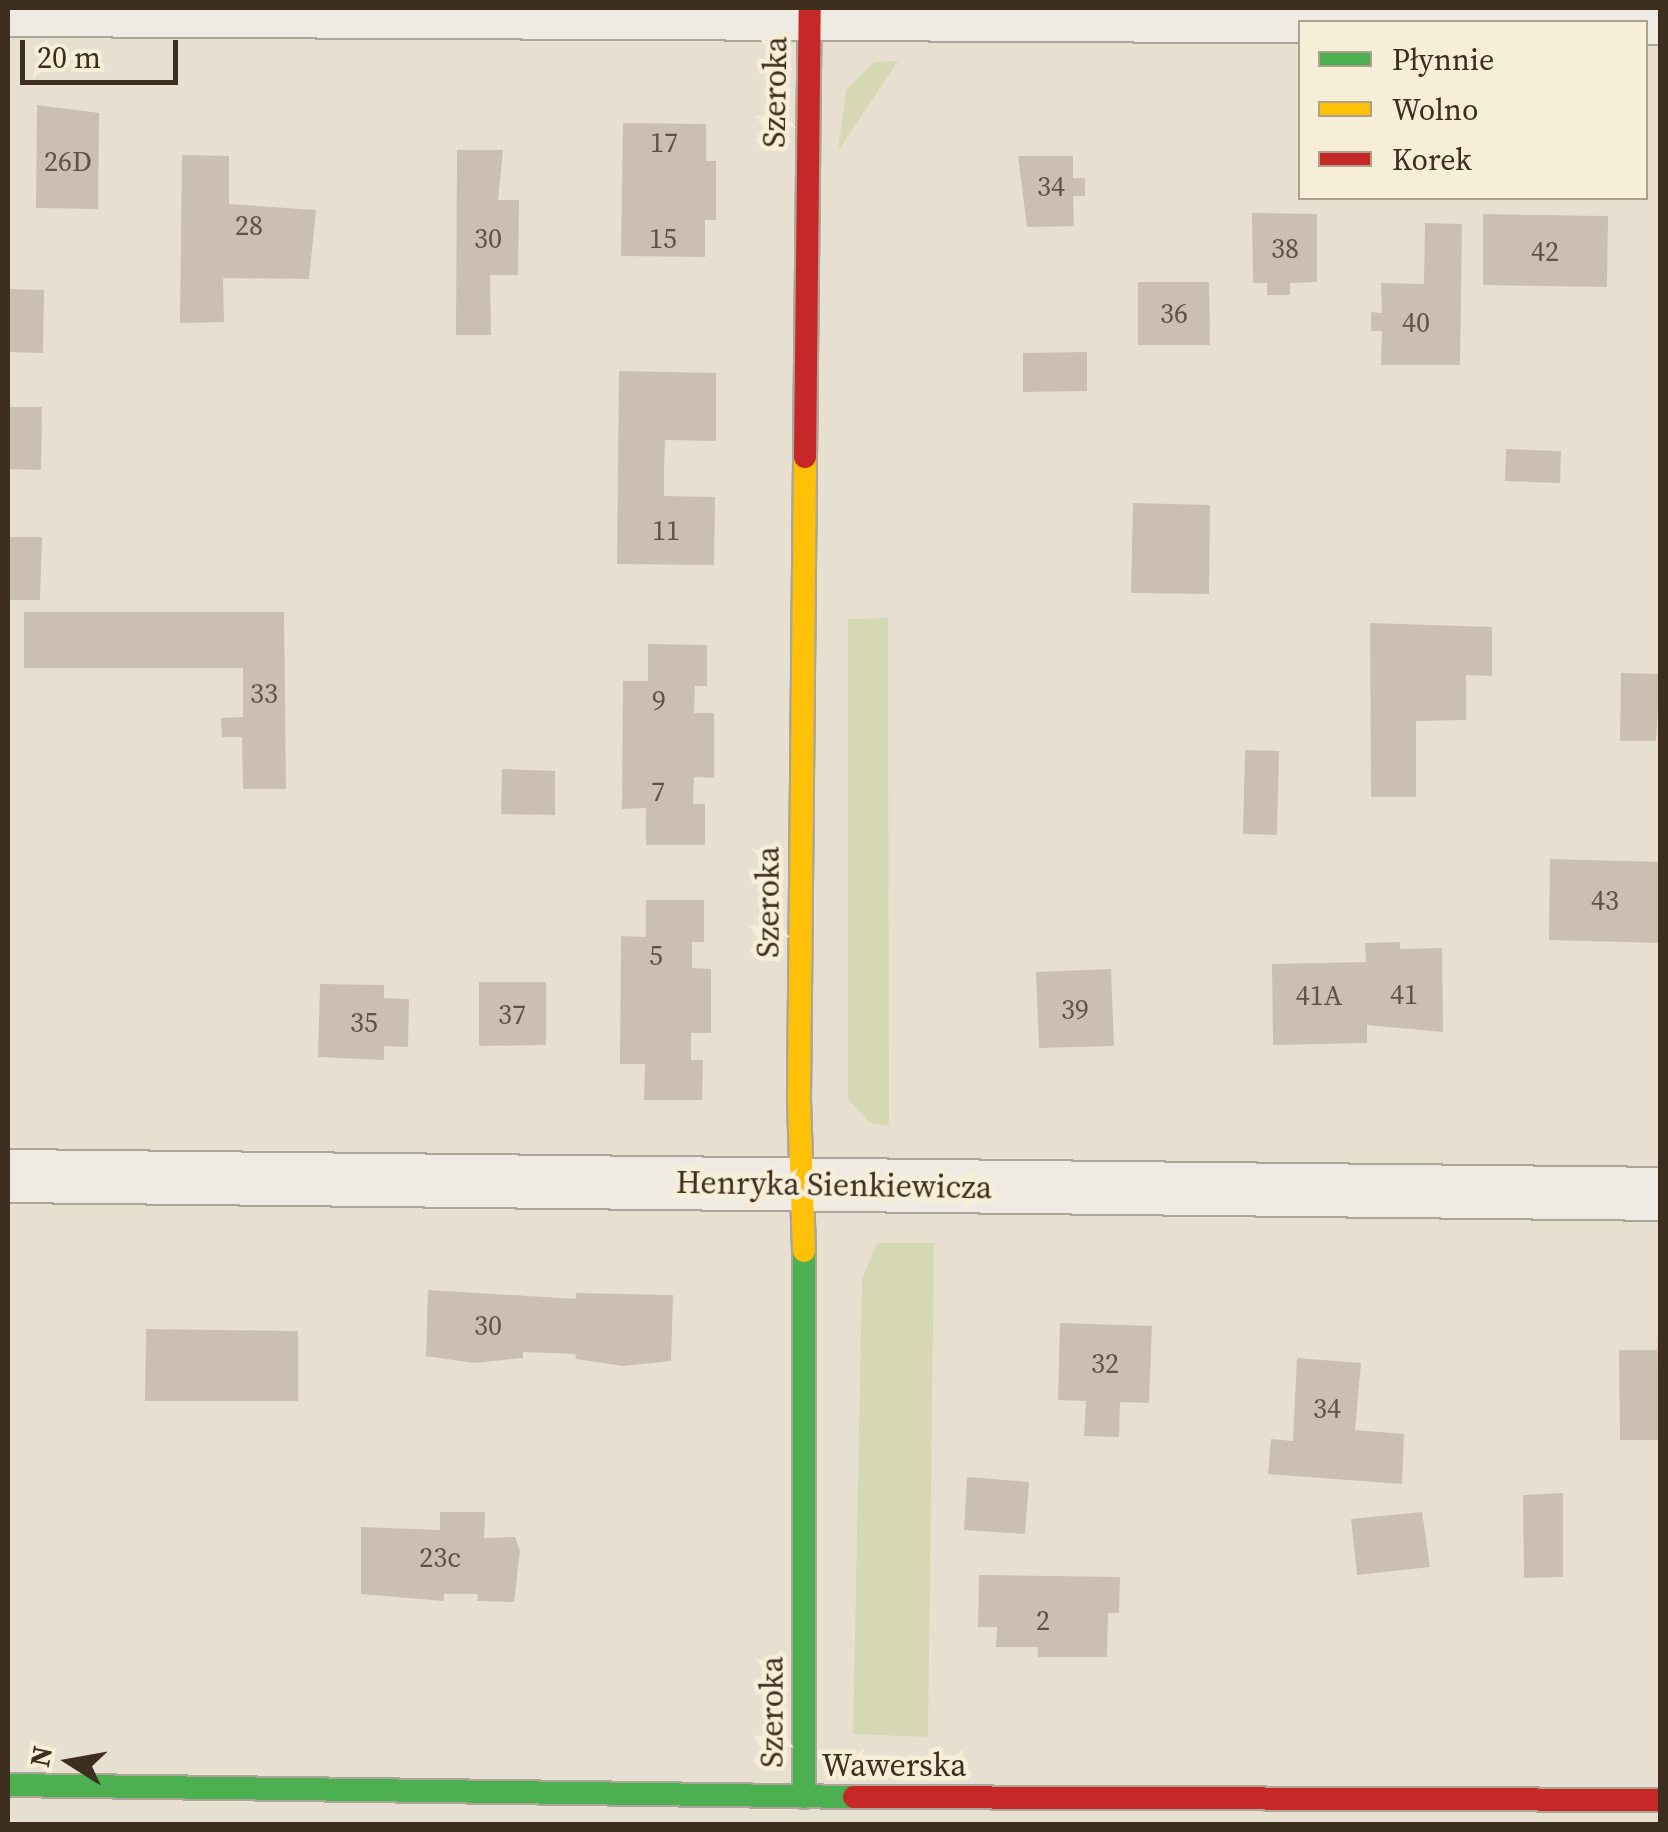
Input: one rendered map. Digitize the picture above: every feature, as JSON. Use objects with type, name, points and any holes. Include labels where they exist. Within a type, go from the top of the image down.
[{"type":"street","points":[[8,10],[1660,18]]},
{"type":"street","name":"Szeroka","points":[[804,1797],[800,1184],[810,12]]},
{"type":"street","name":"Henryka Sienkiewicza","points":[[8,1176],[1660,1194]]},
{"type":"street","name":"Wawerska","points":[[8,1785],[1530,1812],[1660,1800]]},
{"type":"green space","points":[[898,61],[838,151],[846,90],[874,62]]},
{"type":"green space","points":[[888,618],[889,1126],[870,1123],[848,1099],[848,619]]},
{"type":"green space","points":[[877,1243],[934,1243],[928,1737],[853,1734],[862,1279]]},
{"type":"building","points":[[37,105],[99,113],[98,209],[36,208]]},
{"type":"building","points":[[623,123],[706,124],[706,161],[716,161],[716,220],[705,220],[705,257],[621,256]]},
{"type":"building","points":[[457,150],[503,150],[498,200],[519,200],[518,275],[490,275],[491,335],[456,335]]},
{"type":"building","points":[[182,155],[229,156],[229,204],[316,210],[309,279],[223,278],[224,322],[180,323]]},
{"type":"building","points":[[1018,156],[1073,156],[1073,178],[1085,178],[1085,196],[1073,196],[1074,226],[1027,227]]},
{"type":"building","points":[[1252,213],[1317,214],[1317,282],[1290,283],[1290,295],[1267,295],[1267,283],[1253,283]]},
{"type":"building","points":[[1483,214],[1608,216],[1607,287],[1483,285]]},
{"type":"building","points":[[1425,223],[1462,224],[1460,365],[1381,365],[1382,331],[1371,331],[1371,312],[1382,313],[1381,283],[1424,284]]},
{"type":"building","points":[[1138,282],[1209,282],[1210,345],[1138,345]]},
{"type":"building","points":[[8,289],[44,290],[43,353],[8,352]]},
{"type":"building","points":[[1087,352],[1087,391],[1023,392],[1023,353]]},
{"type":"building","points":[[619,371],[716,373],[716,441],[665,440],[664,467],[664,496],[715,497],[714,565],[617,564]]},
{"type":"building","points":[[8,407],[42,407],[41,470],[8,469]]},
{"type":"building","points":[[1506,449],[1561,451],[1560,483],[1505,481]]},
{"type":"building","points":[[1133,503],[1210,505],[1209,594],[1131,593]]},
{"type":"building","points":[[8,537],[42,537],[40,600],[8,600]]},
{"type":"building","points":[[24,612],[284,612],[286,789],[243,789],[242,737],[222,737],[221,718],[243,717],[243,668],[24,668]]},
{"type":"building","points":[[1370,623],[1492,627],[1492,676],[1466,675],[1466,720],[1416,721],[1416,797],[1371,797]]},
{"type":"building","points":[[648,644],[707,645],[707,686],[695,686],[694,713],[714,713],[714,778],[694,777],[693,804],[705,804],[705,845],[646,845],[646,808],[622,809],[623,681],[648,681]]},
{"type":"building","points":[[1621,673],[1660,674],[1656,741],[1620,741]]},
{"type":"building","points":[[1245,750],[1279,751],[1277,835],[1243,834]]},
{"type":"building","points":[[502,769],[555,771],[555,815],[501,814]]},
{"type":"building","points":[[1550,859],[1660,862],[1660,943],[1549,940]]},
{"type":"building","points":[[646,900],[704,900],[704,942],[692,942],[692,968],[711,969],[711,1033],[691,1033],[691,1060],[703,1060],[702,1100],[644,1100],[645,1064],[620,1064],[621,936],[646,937]]},
{"type":"building","points":[[1400,942],[1400,949],[1442,948],[1443,1032],[1367,1025],[1367,1043],[1273,1045],[1272,964],[1366,962],[1365,943]]},
{"type":"building","points":[[1111,969],[1114,1046],[1039,1048],[1036,972]]},
{"type":"building","points":[[479,982],[546,982],[546,1045],[479,1046]]},
{"type":"building","points":[[320,984],[384,985],[384,998],[409,999],[408,1047],[384,1046],[384,1060],[318,1057]]},
{"type":"building","points":[[428,1290],[576,1299],[576,1293],[673,1295],[671,1361],[623,1366],[576,1359],[575,1354],[523,1352],[523,1358],[474,1363],[426,1356]]},
{"type":"building","points":[[1060,1323],[1152,1326],[1149,1403],[1120,1402],[1119,1437],[1084,1436],[1086,1401],[1058,1400]]},
{"type":"building","points":[[1657,1327],[1660,1440],[1620,1440],[1619,1350],[1657,1350]]},
{"type":"building","points":[[146,1329],[298,1331],[298,1401],[145,1401]]},
{"type":"building","points":[[1297,1358],[1361,1363],[1355,1430],[1404,1434],[1402,1484],[1268,1474],[1271,1439],[1293,1441]]},
{"type":"building","points":[[967,1477],[1029,1482],[1025,1534],[964,1530]]},
{"type":"building","points":[[1563,1493],[1563,1577],[1524,1578],[1523,1495]]},
{"type":"building","points":[[440,1512],[485,1512],[484,1538],[515,1537],[520,1551],[514,1602],[477,1601],[478,1594],[444,1594],[444,1601],[361,1594],[361,1527],[440,1530]]},
{"type":"building","points":[[1422,1512],[1430,1567],[1357,1575],[1351,1519]]},
{"type":"building","points":[[979,1575],[1120,1577],[1119,1613],[1108,1613],[1107,1657],[1038,1657],[1038,1647],[996,1647],[997,1627],[978,1627]]},
{"type":"traffic: fast","points":[[804,1251],[804,1797]]},
{"type":"traffic: fast","points":[[8,1785],[854,1797]]},
{"type":"traffic: slow","points":[[804,1251],[799,1098],[805,457]]},
{"type":"traffic: jam","points":[[805,457],[810,8]]},
{"type":"traffic: jam","points":[[854,1797],[1660,1800]]}]
